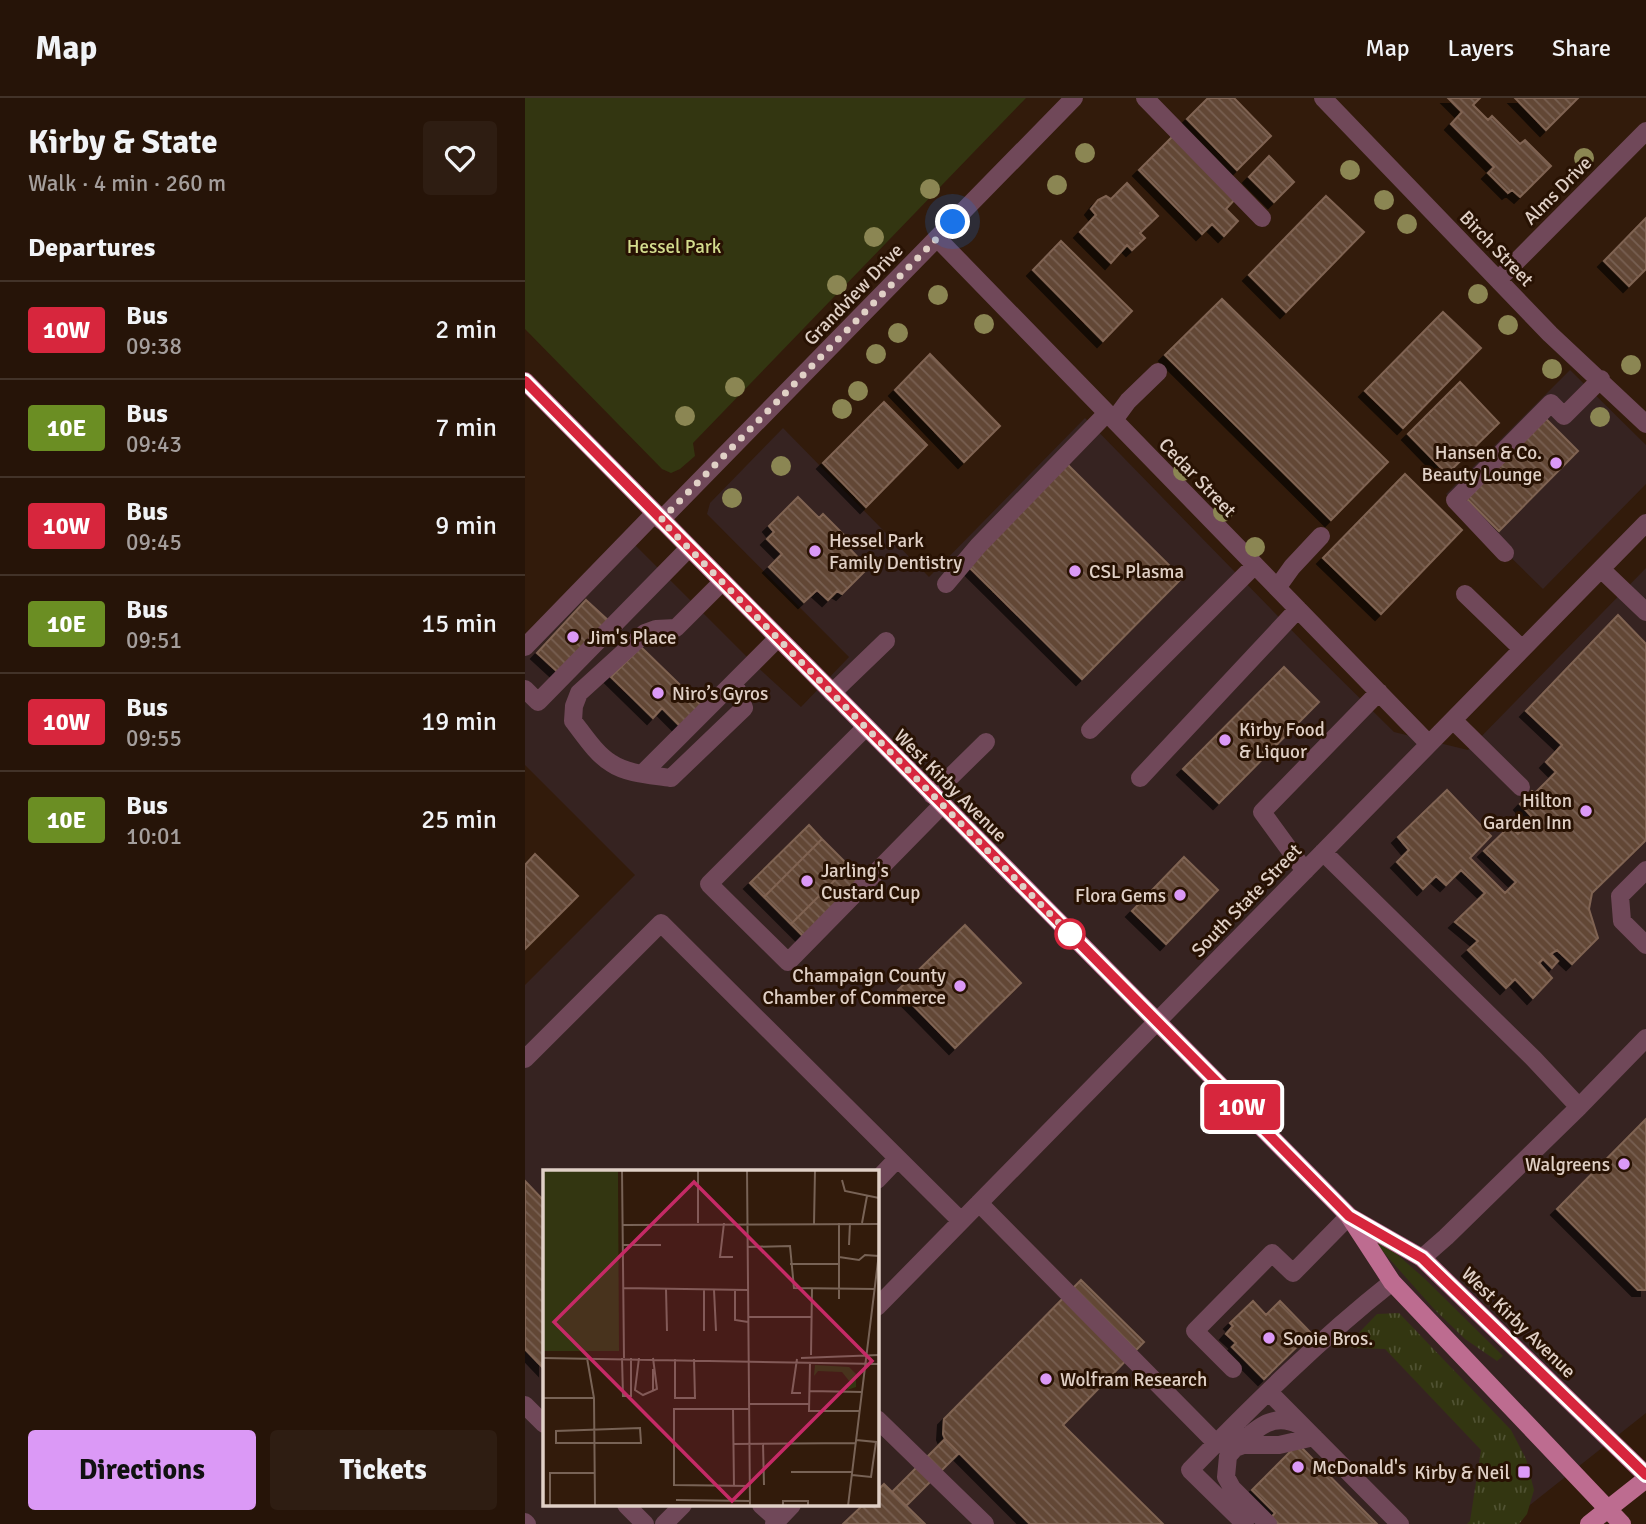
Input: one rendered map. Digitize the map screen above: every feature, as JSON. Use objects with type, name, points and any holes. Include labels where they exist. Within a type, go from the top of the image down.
[{"type":"main road","name":"West Kirby Avenue","points":[[525,381],[1349,1216],[1392,1282],[1622,1524]]},
{"type":"main road","name":"West Kirby Avenue","points":[[1349,1216],[1422,1258],[1646,1477]]},
{"type":"main road","points":[[1589,1524],[1646,1477]]},
{"type":"street","name":"Grandview Drive","points":[[525,648],[1074,98]]},
{"type":"street","points":[[1145,98],[1262,218]]},
{"type":"street","name":"Birch Street","points":[[1323,98],[1550,334],[1646,424]]},
{"type":"street","name":"Alms Drive","points":[[1499,279],[1646,131]]},
{"type":"street","name":"Cedar Street","points":[[937,238],[1429,744]]},
{"type":"street","points":[[946,584],[978,546],[1158,372]]},
{"type":"street","points":[[1505,553],[1455,500],[1551,403],[1565,416],[1601,379]]},
{"type":"street","name":"South State Street","points":[[879,1305],[1646,523]]},
{"type":"street","points":[[1277,588],[1292,567],[1321,536]]},
{"type":"street","points":[[525,689],[538,702],[689,548]]},
{"type":"street","points":[[1090,730],[1255,565]]},
{"type":"street","points":[[1601,569],[1646,612]]},
{"type":"street","points":[[722,582],[676,628],[656,629],[645,633],[579,693],[574,706],[573,721],[611,763],[642,774],[671,778],[744,708],[734,682]]},
{"type":"street","points":[[1465,594],[1522,649]]},
{"type":"street","points":[[1140,778],[1298,609]]},
{"type":"street","points":[[642,774],[778,638]]},
{"type":"street","points":[[832,693],[886,641]]},
{"type":"street","points":[[1305,871],[1262,811],[1379,692]]},
{"type":"street","points":[[1453,720],[1521,786]]},
{"type":"street","points":[[865,727],[709,884],[788,962],[937,800],[986,742]]},
{"type":"street","points":[[1323,852],[1534,1059],[1579,1107]]},
{"type":"street","points":[[1646,870],[1620,896],[1622,921],[1646,945]]},
{"type":"street","points":[[525,1059],[661,923],[961,1222]]},
{"type":"street","points":[[1422,1258],[1579,1107],[1646,1038]]},
{"type":"street","points":[[879,1178],[897,1158]]},
{"type":"street","points":[[979,1203],[1216,1443]]},
{"type":"street","points":[[1233,1369],[1195,1331],[1272,1253],[1293,1273],[1349,1216]]},
{"type":"street","points":[[1245,1524],[1190,1470],[1328,1336],[1392,1282]]},
{"type":"street","points":[[1269,1392],[1400,1524]]},
{"type":"street","points":[[525,1405],[543,1423]]},
{"type":"street","points":[[1268,1524],[1232,1488],[1226,1477],[1228,1456],[1254,1431],[1272,1420],[1287,1420],[1310,1433]]},
{"type":"street","points":[[879,1421],[985,1524]]},
{"type":"street","points":[[1235,1448],[1279,1446],[1310,1433]]},
{"type":"street","points":[[627,1506],[645,1524]]},
{"type":"street","points":[[664,1524],[682,1506]]},
{"type":"street","points":[[762,1506],[776,1522],[791,1506]]},
{"type":"shaded area","points":[[1570,370],[1646,445],[1646,484],[1543,589],[1446,494]]},
{"type":"shaded area","points":[[1085,418],[1394,732],[1468,750],[1646,568],[1646,1413],[1506,1524],[525,1524],[525,985],[635,875],[525,765],[525,636],[624,534],[801,707],[849,657],[707,514],[710,503],[783,428],[929,577]]},
{"type":"green space","name":"Hessel Park","points":[[525,98],[1026,98],[693,443],[695,456],[671,473],[662,469],[525,329]]},
{"type":"green space","points":[[1381,1240],[1503,1356],[1497,1361],[1465,1339],[1434,1309],[1377,1245]]},
{"type":"green space","points":[[1399,1313],[1511,1430],[1526,1459],[1534,1490],[1527,1514],[1519,1524],[1467,1524],[1470,1521],[1481,1450],[1385,1349],[1351,1348],[1353,1339],[1377,1314]]},
{"type":"building","points":[[1208,98],[1234,98],[1271,136],[1237,170],[1187,119]]},
{"type":"building","points":[[1448,98],[1480,98],[1473,105],[1488,120],[1492,116],[1520,144],[1525,140],[1551,166],[1520,197],[1512,190],[1508,193],[1488,173],[1494,167],[1451,124],[1462,112]]},
{"type":"building","points":[[1515,98],[1578,98],[1546,130]]},
{"type":"building","points":[[1176,133],[1237,197],[1226,209],[1238,221],[1224,236],[1212,224],[1202,234],[1139,170]]},
{"type":"building","points":[[1269,156],[1294,182],[1274,202],[1249,177]]},
{"type":"building","points":[[1127,183],[1158,216],[1140,233],[1145,238],[1132,250],[1127,245],[1111,263],[1080,232],[1096,215],[1091,209],[1098,200],[1106,196],[1111,199]]},
{"type":"building","points":[[1326,196],[1364,232],[1286,312],[1249,275]]},
{"type":"building","points":[[1646,218],[1646,269],[1629,286],[1604,261]]},
{"type":"building","points":[[1061,241],[1132,311],[1103,341],[1033,270]]},
{"type":"building","points":[[1222,299],[1388,462],[1331,520],[1165,355]]},
{"type":"building","points":[[1443,312],[1481,348],[1403,428],[1365,391]]},
{"type":"building","points":[[930,354],[1000,426],[964,462],[895,390]]},
{"type":"building","points":[[1460,382],[1499,423],[1447,474],[1408,434]]},
{"type":"building","points":[[884,402],[927,445],[866,507],[823,463]]},
{"type":"building","points":[[1546,419],[1578,451],[1499,531],[1467,499]]},
{"type":"building","name":"CSL Plasma","points":[[1067,464],[1182,578],[1082,679],[967,565]]},
{"type":"building","points":[[1405,474],[1462,530],[1381,614],[1323,558]]},
{"type":"building","name":"Hessel Park Family Dentistry","points":[[798,497],[819,518],[823,514],[852,543],[848,547],[868,568],[842,594],[837,591],[828,600],[817,590],[804,602],[769,567],[782,554],[767,539],[774,532],[769,526]]},
{"type":"building","name":"Jim's Place","points":[[586,600],[609,621],[560,674],[537,653]]},
{"type":"building","name":"Hilton Garden Inn","points":[[1618,615],[1646,644],[1646,840],[1592,893],[1589,909],[1598,938],[1572,964],[1557,950],[1551,954],[1558,961],[1552,968],[1543,959],[1539,963],[1552,978],[1533,998],[1515,979],[1506,988],[1468,950],[1478,941],[1455,922],[1485,893],[1461,870],[1446,885],[1436,876],[1423,889],[1397,862],[1409,850],[1398,837],[1447,790],[1491,836],[1470,858],[1505,893],[1516,882],[1484,851],[1510,826],[1518,834],[1533,818],[1520,804],[1556,772],[1546,762],[1562,745],[1526,711]]},
{"type":"building","name":"Niro’s Gyros","points":[[641,647],[710,714],[689,735],[662,708],[653,718],[611,677]]},
{"type":"building","points":[[1284,667],[1319,702],[1219,803],[1183,769]]},
{"type":"building","points":[[809,825],[822,839],[764,897],[750,883]]},
{"type":"building","name":"Jarling's Custard Cup","points":[[822,839],[849,866],[791,924],[764,897]]},
{"type":"building","points":[[535,854],[578,896],[525,949],[525,865]]},
{"type":"building","name":"Flora Gems","points":[[1184,857],[1218,890],[1166,944],[1132,911]]},
{"type":"building","points":[[849,866],[862,879],[804,937],[791,924]]},
{"type":"building","name":"Champaign County Chamber of Commerce","points":[[965,925],[1021,983],[955,1048],[898,990]]},
{"type":"building","name":"Walgreens","points":[[1646,1119],[1646,1290],[1638,1290],[1557,1209]]},
{"type":"building","points":[[525,1181],[543,1200],[543,1368],[525,1349]]},
{"type":"building","name":"Wolfram Research","points":[[1081,1280],[1144,1342],[1063,1425],[1163,1524],[1030,1524],[943,1434],[944,1419]]},
{"type":"building","name":"Sooie Bros.","points":[[1253,1301],[1266,1315],[1280,1301],[1311,1333],[1264,1379],[1232,1347],[1236,1343],[1226,1334],[1233,1326],[1230,1323]]},
{"type":"building","points":[[945,1439],[959,1453],[906,1506],[892,1492]]},
{"type":"building","name":"McDonald's","points":[[1298,1444],[1377,1524],[1275,1524],[1270,1519],[1275,1513],[1252,1490]]},
{"type":"building","points":[[884,1484],[925,1524],[843,1524],[862,1506],[879,1506],[879,1489]]},
{"type":"bus line","name":"10W","points":[[525,381],[1349,1216],[1422,1258],[1646,1475]]},
{"type":"place","name":"Hansen & Co. Beauty Lounge","points":[[1556,463]]},
{"type":"place","name":"Hessel Park Family Dentistry","points":[[815,551]]},
{"type":"place","name":"CSL Plasma","points":[[1075,571]]},
{"type":"place","name":"Jim's Place","points":[[573,637]]},
{"type":"place","name":"Niro’s Gyros","points":[[658,693]]},
{"type":"place","name":"Kirby Food & Liquor","points":[[1225,740]]},
{"type":"place","name":"Hilton Garden Inn","points":[[1586,811]]},
{"type":"place","name":"Jarling's Custard Cup","points":[[807,881]]},
{"type":"place","name":"Flora Gems","points":[[1180,895]]},
{"type":"place","name":"Champaign County Chamber of Commerce","points":[[960,986]]},
{"type":"place","name":"Walgreens","points":[[1624,1164]]},
{"type":"place","name":"Sooie Bros.","points":[[1269,1338]]},
{"type":"place","name":"Wolfram Research","points":[[1046,1379]]},
{"type":"place","name":"McDonald's","points":[[1298,1467]]},
{"type":"place","name":"Kirby & Neil","points":[[1524,1472]]},
{"type":"route","points":[[953,222],[661,520],[1070,934]]}]
